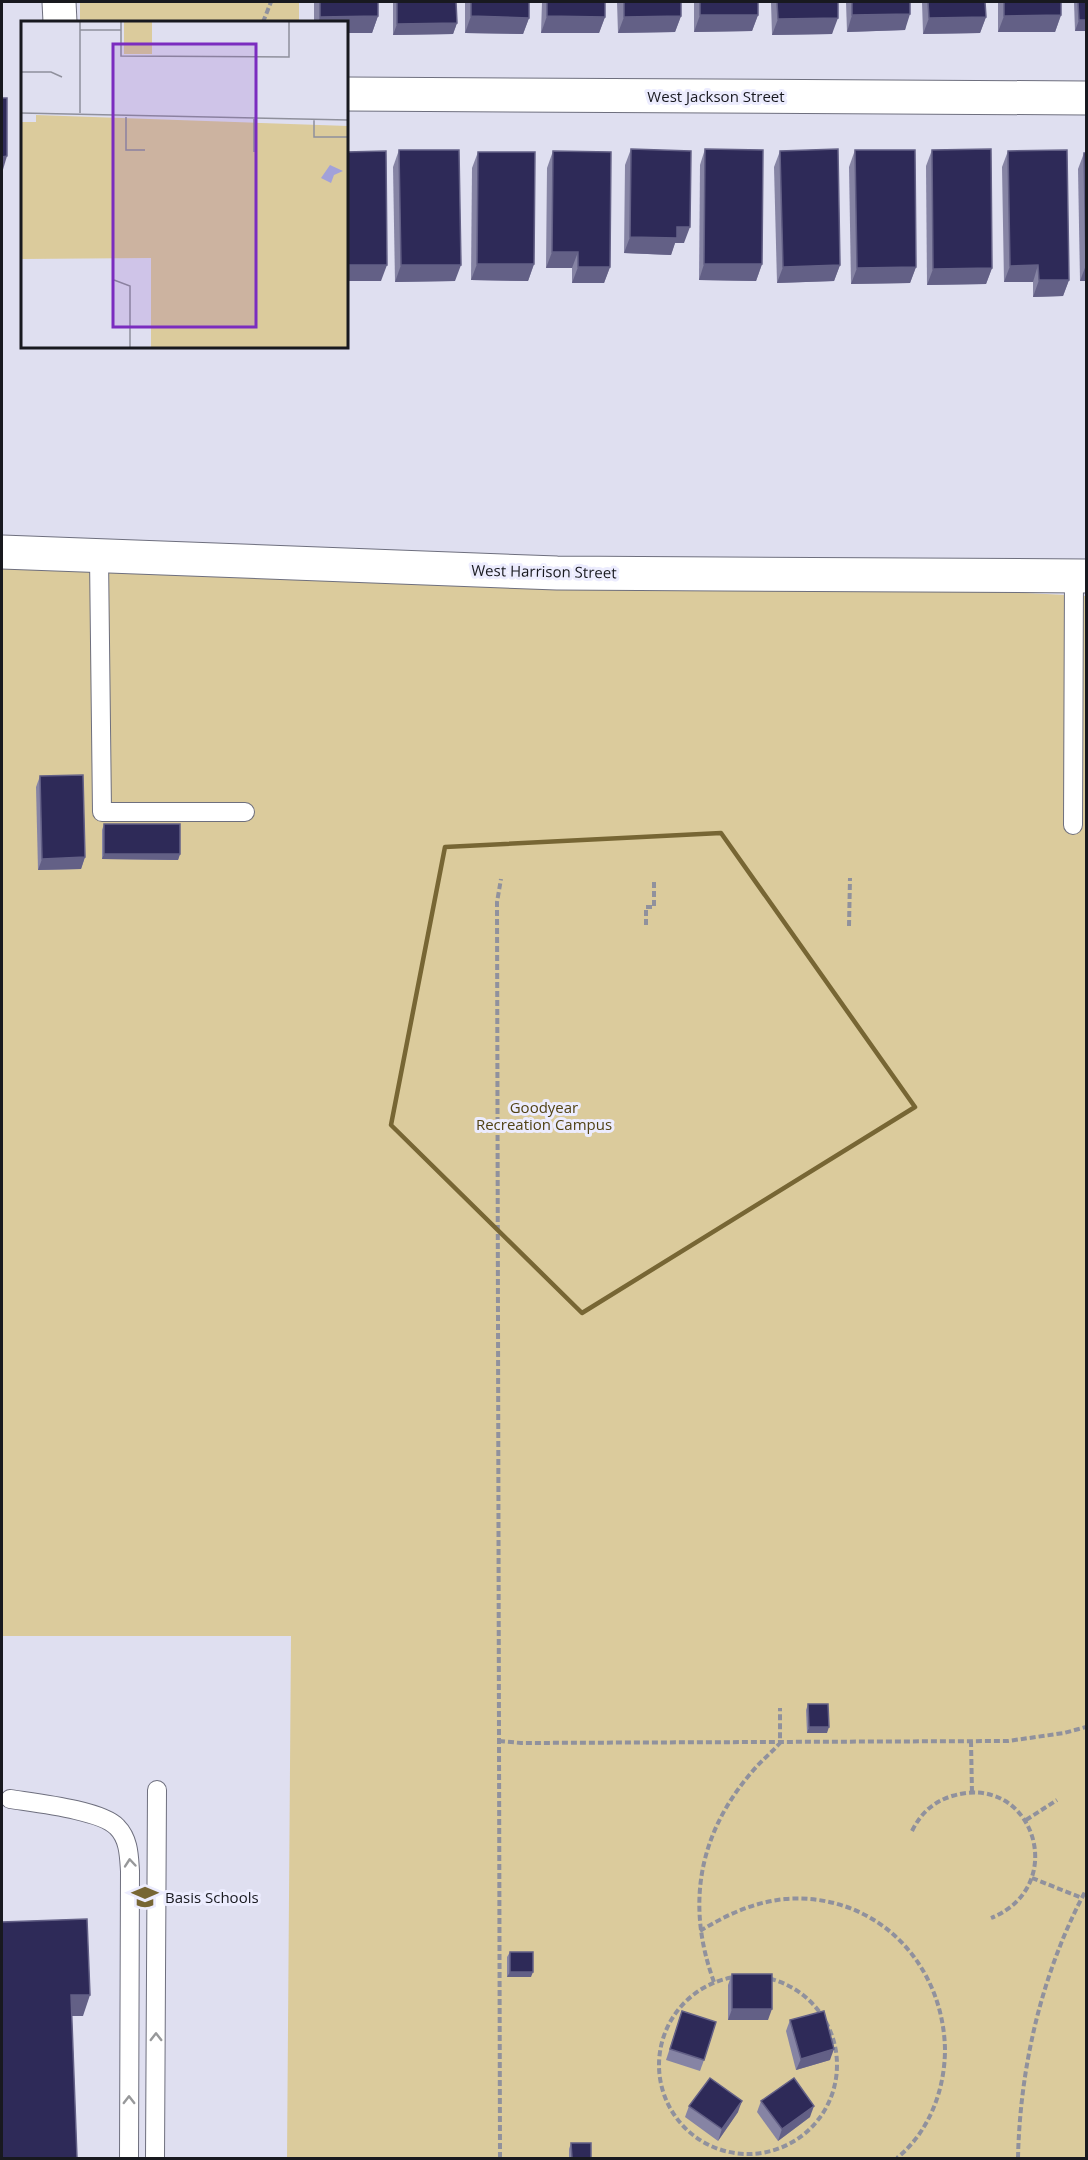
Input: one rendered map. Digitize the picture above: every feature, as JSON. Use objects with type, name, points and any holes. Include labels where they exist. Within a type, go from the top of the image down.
[{"type":"street","points":[[59,2],[60,21]]},
{"type":"street","name":"West Jackson Street","points":[[348,94],[1086,98]]},
{"type":"street","name":"West Harrison Street","points":[[2,552],[557,573],[1080,576]]},
{"type":"lane","points":[[99,557],[102,812],[245,812]]},
{"type":"lane","points":[[1073,825],[1080,576]]},
{"type":"lane","points":[[155,2158],[157,1790]]},
{"type":"lane","points":[[10,1799],[93,1814],[117,1826],[128,1846],[130,1871],[129,2158]]},
{"type":"path","points":[[262,21],[271,2]]},
{"type":"path","points":[[849,926],[850,878]]},
{"type":"path","points":[[500,2158],[497,902],[501,879]]},
{"type":"path","points":[[646,925],[646,907],[654,907],[654,879]]},
{"type":"path","points":[[714,1982],[704,1952],[698,1907],[699,1885],[705,1857],[715,1830],[737,1792],[752,1772],[780,1743],[780,1708]]},
{"type":"path","points":[[499,1741],[521,1743],[1008,1741],[1064,1733],[1086,1727]]},
{"type":"path","points":[[971,1741],[972,1793]]},
{"type":"path","points":[[912,1831],[919,1817],[931,1806],[945,1799],[972,1793],[1000,1798],[1013,1806],[1026,1820],[1033,1834],[1035,1848],[1036,1864],[1032,1878],[1026,1892],[1017,1902],[991,1918]]},
{"type":"path","points":[[1026,1820],[1057,1800]]},
{"type":"path","points":[[1032,1878],[1082,1898]]},
{"type":"path","points":[[1018,2158],[1023,2090],[1035,2028],[1055,1961],[1086,1890]]},
{"type":"path","points":[[700,1931],[742,1909],[785,1899],[806,1899],[826,1902],[865,1914],[900,1940],[917,1959],[938,2001],[943,2020],[945,2064],[942,2084],[927,2122],[897,2158]]},
{"type":"path","points":[[758,1975],[775,1978],[790,1985],[816,2006],[824,2017],[836,2053],[836,2078],[834,2089],[822,2114],[806,2132],[782,2149],[752,2157],[715,2149],[699,2141],[674,2117],[663,2092],[660,2065],[666,2030],[682,2004],[714,1982],[740,1976],[758,1975]]},
{"type":"highlighted area","points":[[721,833],[915,1107],[582,1313],[391,1125],[445,847]]},
{"type":"green space","points":[[80,2],[299,2],[299,21],[80,21]]},
{"type":"green space","name":"Goodyear Recreation Campus","points":[[2,560],[637,573],[1086,596],[1086,2158],[287,2158],[291,1636],[2,1636]]},
{"type":"building","points":[[320,2],[378,2],[378,16],[320,17]]},
{"type":"building","points":[[397,2],[456,2],[457,23],[397,24]]},
{"type":"building","points":[[471,2],[529,2],[529,18],[471,16]]},
{"type":"building","points":[[547,2],[605,2],[605,17],[547,16]]},
{"type":"building","points":[[624,2],[681,2],[681,16],[624,17]]},
{"type":"building","points":[[700,2],[758,2],[758,15],[700,15]]},
{"type":"building","points":[[777,2],[838,2],[838,18],[778,19]]},
{"type":"building","points":[[852,2],[910,2],[910,14],[852,15]]},
{"type":"building","points":[[928,2],[985,2],[986,17],[929,18]]},
{"type":"building","points":[[1004,2],[1061,2],[1061,15],[1004,16]]},
{"type":"building","points":[[1078,2],[1086,2],[1086,20],[1079,20]]},
{"type":"building","points":[[2,98],[7,98],[7,156],[2,157]]},
{"type":"building","points":[[631,149],[691,151],[690,227],[677,227],[677,238],[630,237]]},
{"type":"building","points":[[705,149],[763,150],[762,264],[704,264]]},
{"type":"building","points":[[838,149],[840,265],[783,267],[780,151]]},
{"type":"building","points":[[991,149],[992,268],[933,269],[932,150]]},
{"type":"building","points":[[399,150],[459,150],[461,265],[401,265]]},
{"type":"building","points":[[855,150],[915,150],[916,267],[857,268]]},
{"type":"building","points":[[1067,150],[1069,280],[1039,280],[1038,265],[1010,266],[1008,151]]},
{"type":"building","points":[[386,151],[387,265],[348,265],[348,152]]},
{"type":"building","points":[[553,151],[611,152],[610,267],[578,267],[578,252],[552,252]]},
{"type":"building","points":[[478,152],[535,152],[534,264],[477,264]]},
{"type":"building","points":[[1084,153],[1086,153],[1086,265]]},
{"type":"building","points":[[83,775],[85,857],[42,859],[40,776]]},
{"type":"building","points":[[104,824],[180,824],[180,854],[104,854]]},
{"type":"building","points":[[808,1704],[828,1704],[829,1727],[809,1727]]},
{"type":"building","points":[[87,1919],[90,1995],[71,1995],[77,2158],[2,2158],[2,1922]]},
{"type":"building","points":[[510,1952],[533,1952],[533,1972],[510,1972]]},
{"type":"building","points":[[732,1974],[772,1974],[772,2009],[732,2009]]},
{"type":"building","points":[[682,2011],[716,2022],[704,2060],[670,2049]]},
{"type":"building","points":[[824,2011],[834,2049],[801,2059],[790,2020]]},
{"type":"building","points":[[710,2078],[742,2101],[722,2129],[689,2106]]},
{"type":"building","points":[[794,2078],[814,2106],[782,2129],[761,2101]]},
{"type":"building","points":[[571,2143],[591,2143],[591,2158],[572,2158]]},
{"type":"place","name":"Basis Schools","points":[[145,1897]]}]
